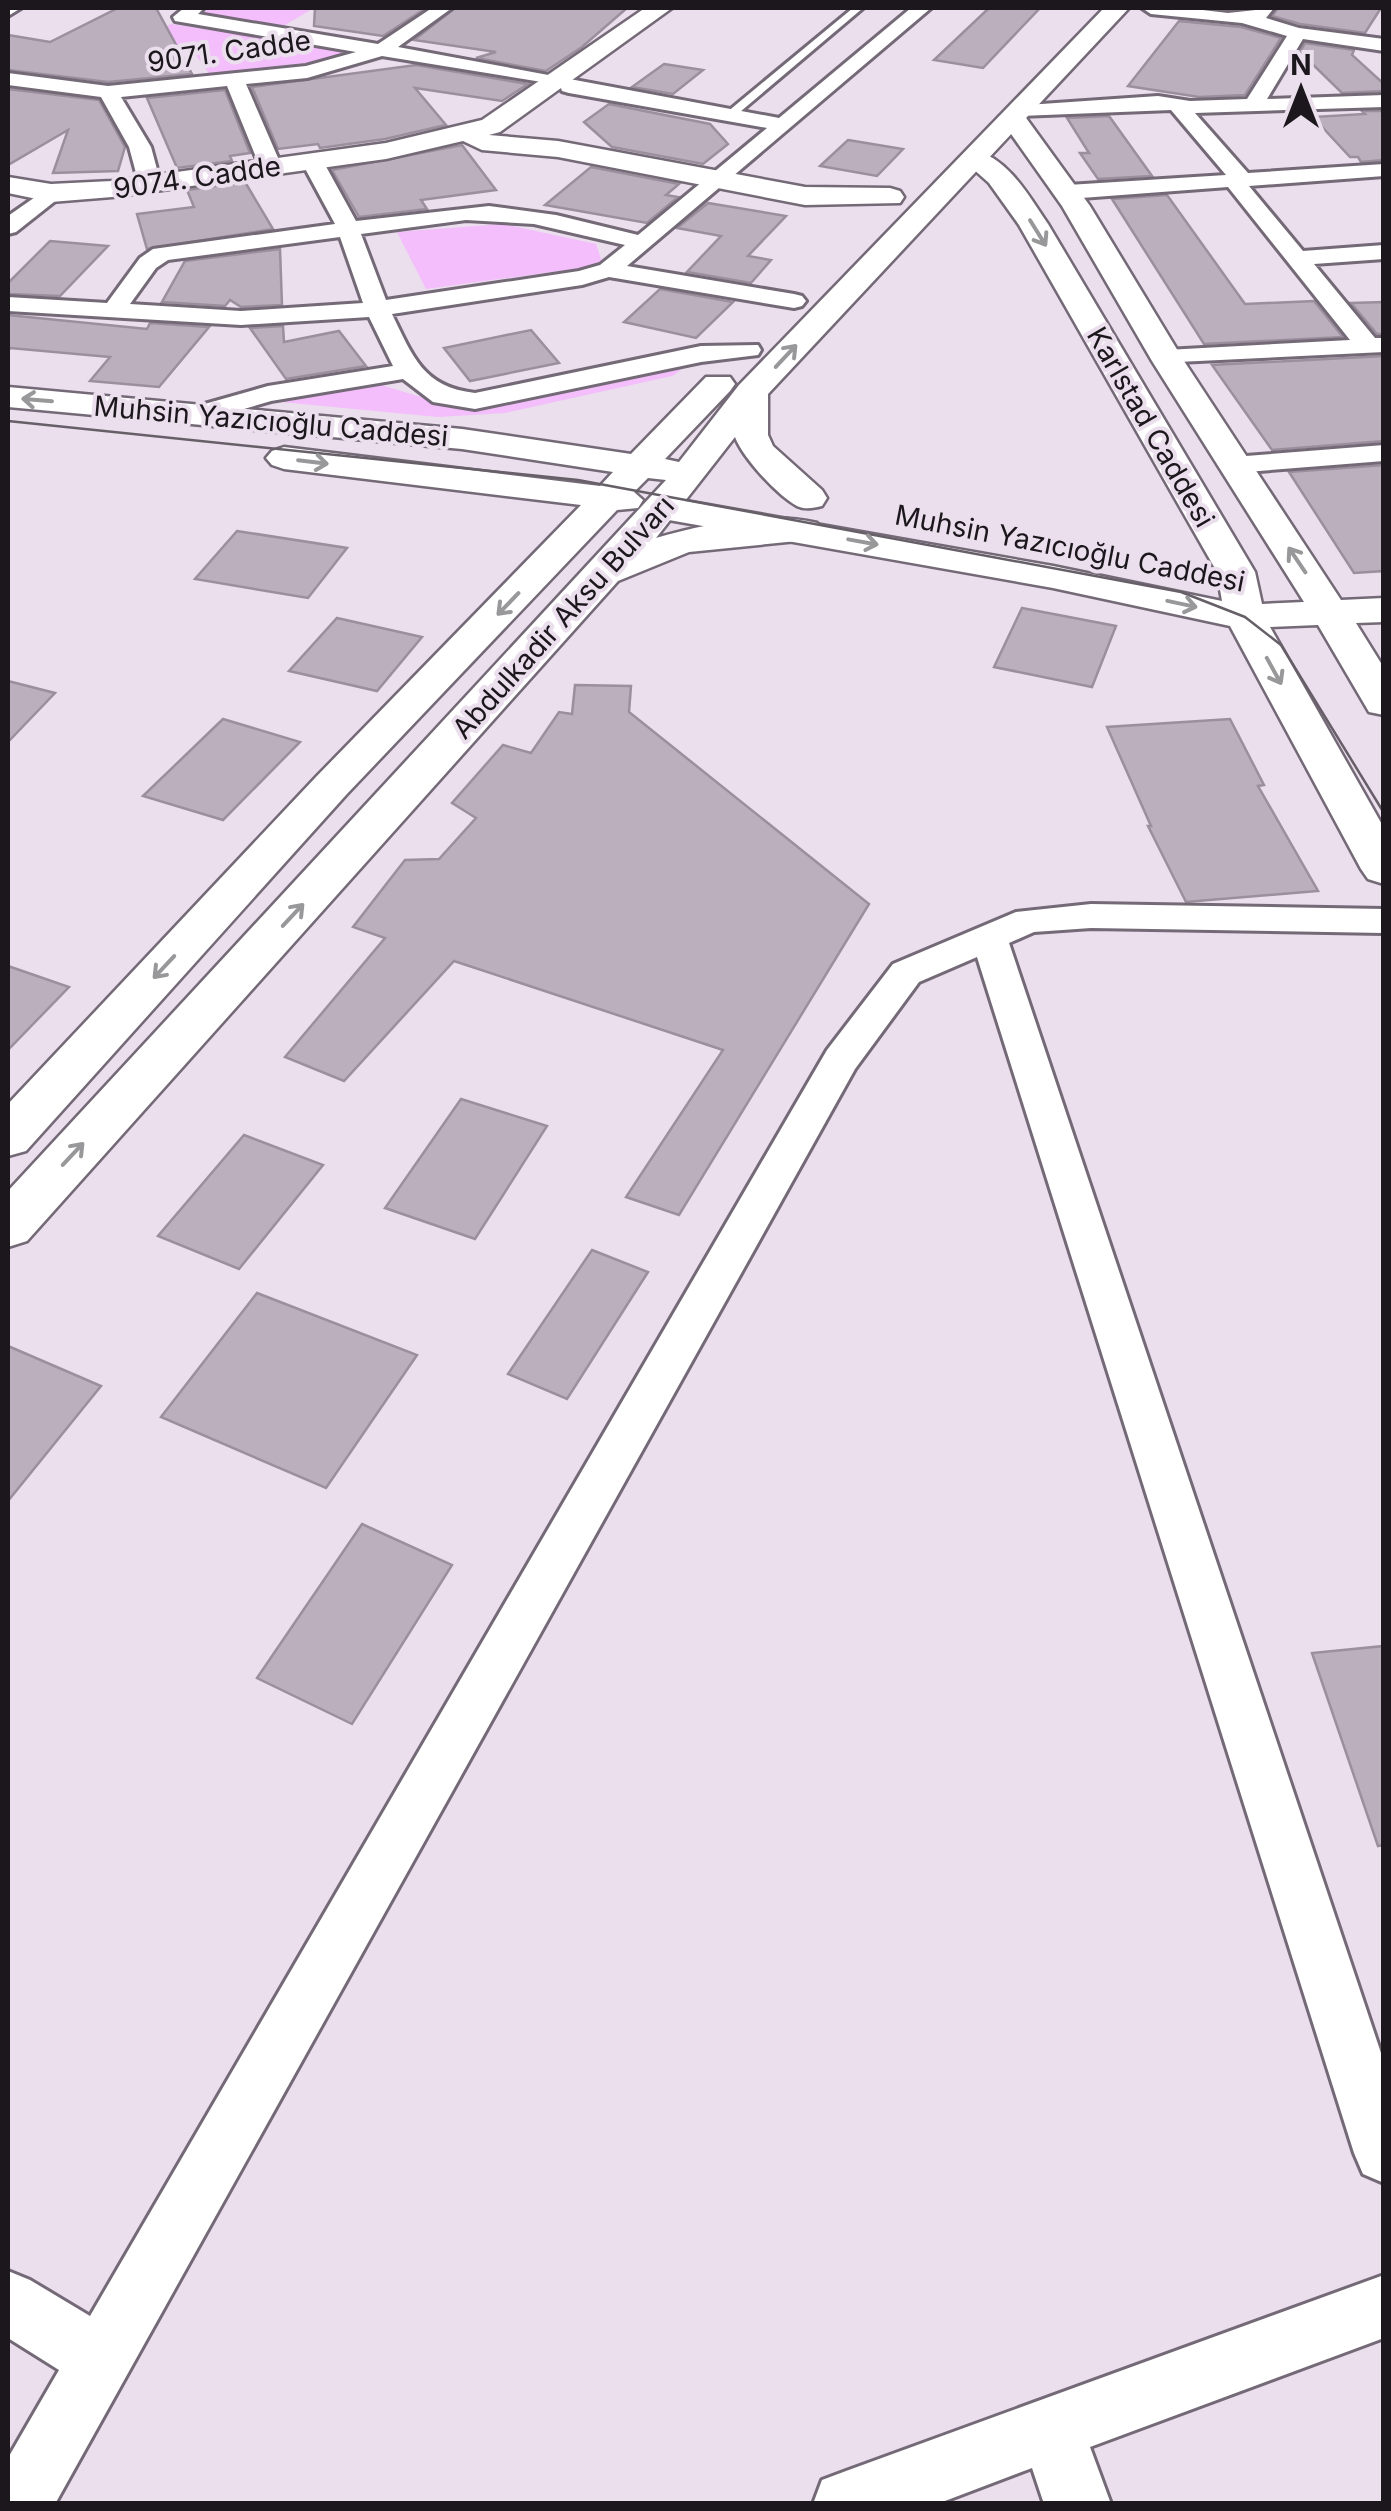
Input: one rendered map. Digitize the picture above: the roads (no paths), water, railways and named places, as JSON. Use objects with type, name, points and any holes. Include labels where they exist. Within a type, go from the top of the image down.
[{"type":"main road","points":[[523,133],[564,84],[660,8]]},
{"type":"main road","points":[[486,134],[684,8]]},
{"type":"main road","name":"Abdulkadir Aksu Bulvarı","points":[[8,1226],[663,508],[718,479],[737,386],[749,350],[890,196],[1000,96],[1088,8]]},
{"type":"main road","name":"Abdulkadir Aksu Bulvarı","points":[[8,1137],[332,786],[643,466],[737,386],[976,160],[1117,8]]},
{"type":"main road","name":"Karlstad Caddesi","points":[[1016,114],[1068,192],[1233,465],[1334,615],[1384,704]]},
{"type":"main road","points":[[486,134],[523,133],[558,150]]},
{"type":"main road","points":[[486,134],[805,196],[890,196]]},
{"type":"main road","name":"9074. Cadde","points":[[8,185],[51,193],[150,184],[486,134]]},
{"type":"main road","name":"Karlstad Caddesi","points":[[976,160],[998,177],[1033,224],[1240,578],[1245,617],[1384,869]]},
{"type":"main road","points":[[805,196],[843,220]]},
{"type":"main road","points":[[462,438],[590,434],[672,413],[737,386],[758,451],[806,515],[691,540],[626,563],[588,588]]},
{"type":"main road","name":"Muhsin Yazıcıoğlu Caddesi","points":[[8,398],[462,438],[643,466],[718,479],[806,515],[1245,617],[1334,615]]},
{"type":"main road","name":"Muhsin Yazıcıoğlu Caddesi","points":[[8,429],[124,442]]},
{"type":"main road","name":"Muhsin Yazıcıoğlu Caddesi","points":[[260,456],[612,498],[663,508],[806,515],[1161,564]]},
{"type":"main road","points":[[417,476],[526,502],[548,536],[541,571]]},
{"type":"main road","name":"Muhsin Yazıcıoğlu Caddesi","points":[[1200,571],[1240,578],[1334,615]]},
{"type":"main road","points":[[1334,615],[1384,610]]},
{"type":"street","points":[[195,8],[182,17],[785,125]]},
{"type":"street","name":"9071. Cadde","points":[[8,79],[108,92],[307,72],[380,51],[443,8]]},
{"type":"street","points":[[8,304],[241,318],[377,309],[582,278],[608,270],[721,180],[922,8]]},
{"type":"street","points":[[1152,8],[1256,13],[1298,33],[1383,45]]},
{"type":"street","points":[[1256,105],[1257,96],[1298,33]]},
{"type":"street","points":[[234,81],[272,167]]},
{"type":"street","points":[[108,92],[140,146],[150,184]]},
{"type":"street","points":[[1016,114],[1176,104],[1190,107],[1384,101]]},
{"type":"street","points":[[1176,104],[1376,346]]},
{"type":"street","points":[[312,161],[348,228],[377,309],[408,370],[442,397],[475,401],[701,354],[749,350]]},
{"type":"street","points":[[1068,192],[1384,170]]},
{"type":"street","points":[[8,228],[51,193]]},
{"type":"street","points":[[114,308],[148,263],[161,254],[348,228],[502,212],[546,218],[643,243]]},
{"type":"street","points":[[1300,258],[1384,252]]},
{"type":"street","points":[[608,270],[794,302]]},
{"type":"street","points":[[1166,358],[1376,346]]},
{"type":"street","points":[[196,414],[268,394],[408,370]]},
{"type":"street","points":[[1233,465],[1384,452]]},
{"type":"street","points":[[18,2504],[840,1060],[906,973],[1028,920],[1091,916],[1384,922]]},
{"type":"street","points":[[989,936],[1384,2153]]},
{"type":"street","points":[[8,2302],[100,2359]]},
{"type":"street","points":[[846,2504],[1384,2306]]},
{"type":"street","points":[[1050,2428],[1078,2504]]},
{"type":"lane","points":[[730,115],[858,8]]},
{"type":"tram line","points":[[8,421],[578,480],[1181,592],[1245,617],[1281,645],[1384,813]]}]
